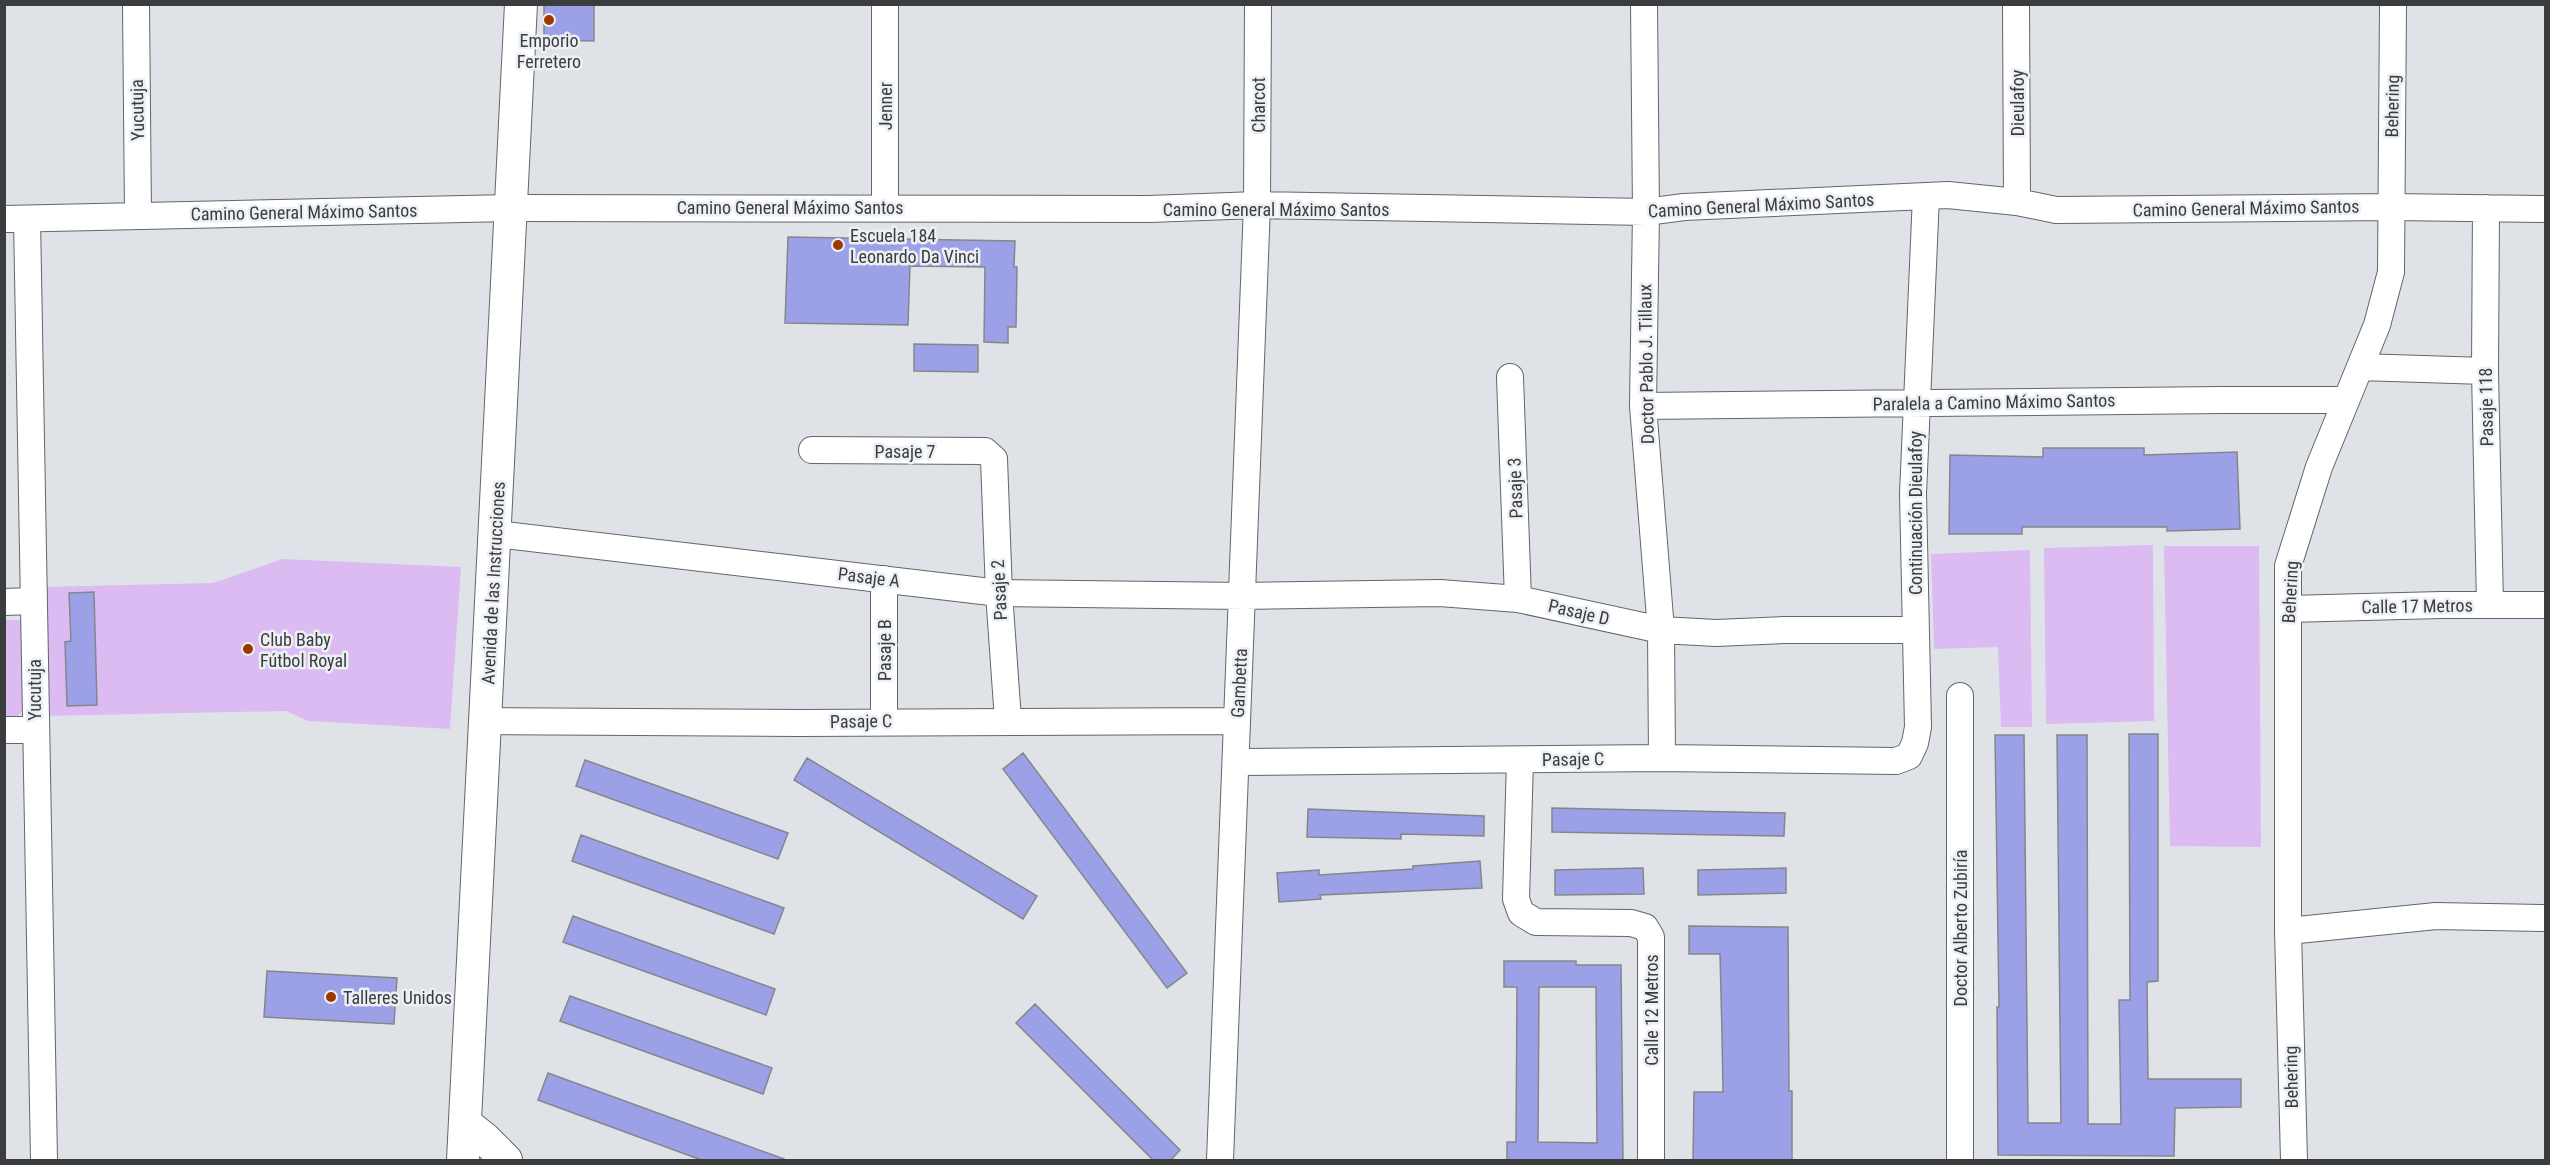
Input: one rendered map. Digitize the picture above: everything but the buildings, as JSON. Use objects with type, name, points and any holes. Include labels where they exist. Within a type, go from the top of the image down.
[{"type":"main road","name":"Avenida de las Instrucciones","points":[[463,1161],[521,4]]},
{"type":"main road","points":[[465,1123],[484,1138],[506,1161]]},
{"type":"street","name":"Yucutuja","points":[[136,4],[138,216]]},
{"type":"street","name":"Jenner","points":[[885,4],[885,207]]},
{"type":"street","name":"Charcot","points":[[1257,206],[1258,4]]},
{"type":"street","name":"Doctor Pablo J. Tillaux","points":[[1644,4],[1646,212],[1643,406],[1661,630],[1662,758]]},
{"type":"street","name":"Dieulafoy","points":[[2016,4],[2017,202]]},
{"type":"street","name":"Behering","points":[[2294,1161],[2288,931],[2288,566],[2319,467],[2385,300],[2391,272],[2393,4]]},
{"type":"street","name":"Camino General Máximo Santos","points":[[16,219],[512,208],[1149,209],[1257,206],[1646,212],[1684,207],[1948,195],[2017,202],[2056,210],[2392,207],[2546,209]]},
{"type":"street","name":"Continuación Dieulafoy","points":[[1908,756],[1915,743],[1918,727],[1914,630],[1913,494],[1926,196]]},
{"type":"street","name":"Gambetta","points":[[1220,1161],[1257,206]]},
{"type":"street","name":"Pasaje 118","points":[[2486,208],[2485,371],[2490,605]]},
{"type":"street","name":"Yucutuja","points":[[16,219],[33,601],[44,1161]]},
{"type":"street","points":[[2360,367],[2485,371]]},
{"type":"street","name":"Pasaje 3","points":[[1510,377],[1518,599]]},
{"type":"street","name":"Paralela a Camino Máximo Santos","points":[[1643,406],[2346,400]]},
{"type":"street","name":"Pasaje 7","points":[[812,450],[985,451],[994,459]]},
{"type":"street","name":"Pasaje 2","points":[[994,459],[999,593],[1008,720]]},
{"type":"street","name":"Pasaje A","points":[[496,534],[999,593],[1243,596]]},
{"type":"street","name":"Pasaje B","points":[[884,579],[884,721]]},
{"type":"street","name":"Pasaje D","points":[[1243,596],[1410,592],[1518,599],[1661,630],[1716,633],[1784,630],[1914,630]]},
{"type":"street","points":[[4,602],[33,601]]},
{"type":"street","name":"Calle 17 Metros","points":[[2288,609],[2546,605]]},
{"type":"street","name":"Doctor Alberto Zubiría","points":[[1960,696],[1960,1161]]},
{"type":"street","name":"Pasaje C","points":[[485,721],[788,723],[1008,720],[1237,721]]},
{"type":"street","points":[[4,730],[35,730]]},
{"type":"street","name":"Pasaje C","points":[[1236,762],[1662,758],[1896,761],[1908,756]]},
{"type":"street","name":"Calle 12 Metros","points":[[1520,760],[1516,898],[1521,913],[1536,922],[1631,923],[1645,927],[1651,937],[1651,1161]]},
{"type":"street","points":[[2288,931],[2436,916],[2546,918]]},
{"type":"shaded area","points":[[2153,545],[2154,721],[2046,724],[2044,548]]},
{"type":"shaded area","points":[[2164,546],[2259,546],[2261,847],[2170,846]]},
{"type":"shaded area","points":[[2030,550],[2032,727],[2001,727],[1998,647],[1934,649],[1931,554]]},
{"type":"shaded area","name":"Club Baby Fútbol Royal","points":[[283,559],[461,567],[450,729],[308,721],[286,711],[44,716],[39,587],[213,583]]},
{"type":"shaded area","points":[[4,620],[22,620],[23,710],[17,717],[4,721]]},
{"type":"place","name":"Emporio Ferretero","points":[[549,20]]},
{"type":"place","name":"Escuela 184 Leonardo Da Vinci","points":[[838,245]]},
{"type":"place","name":"Club Baby Fútbol Royal","points":[[248,649]]},
{"type":"place","name":"Talleres Unidos","points":[[331,997]]}]
